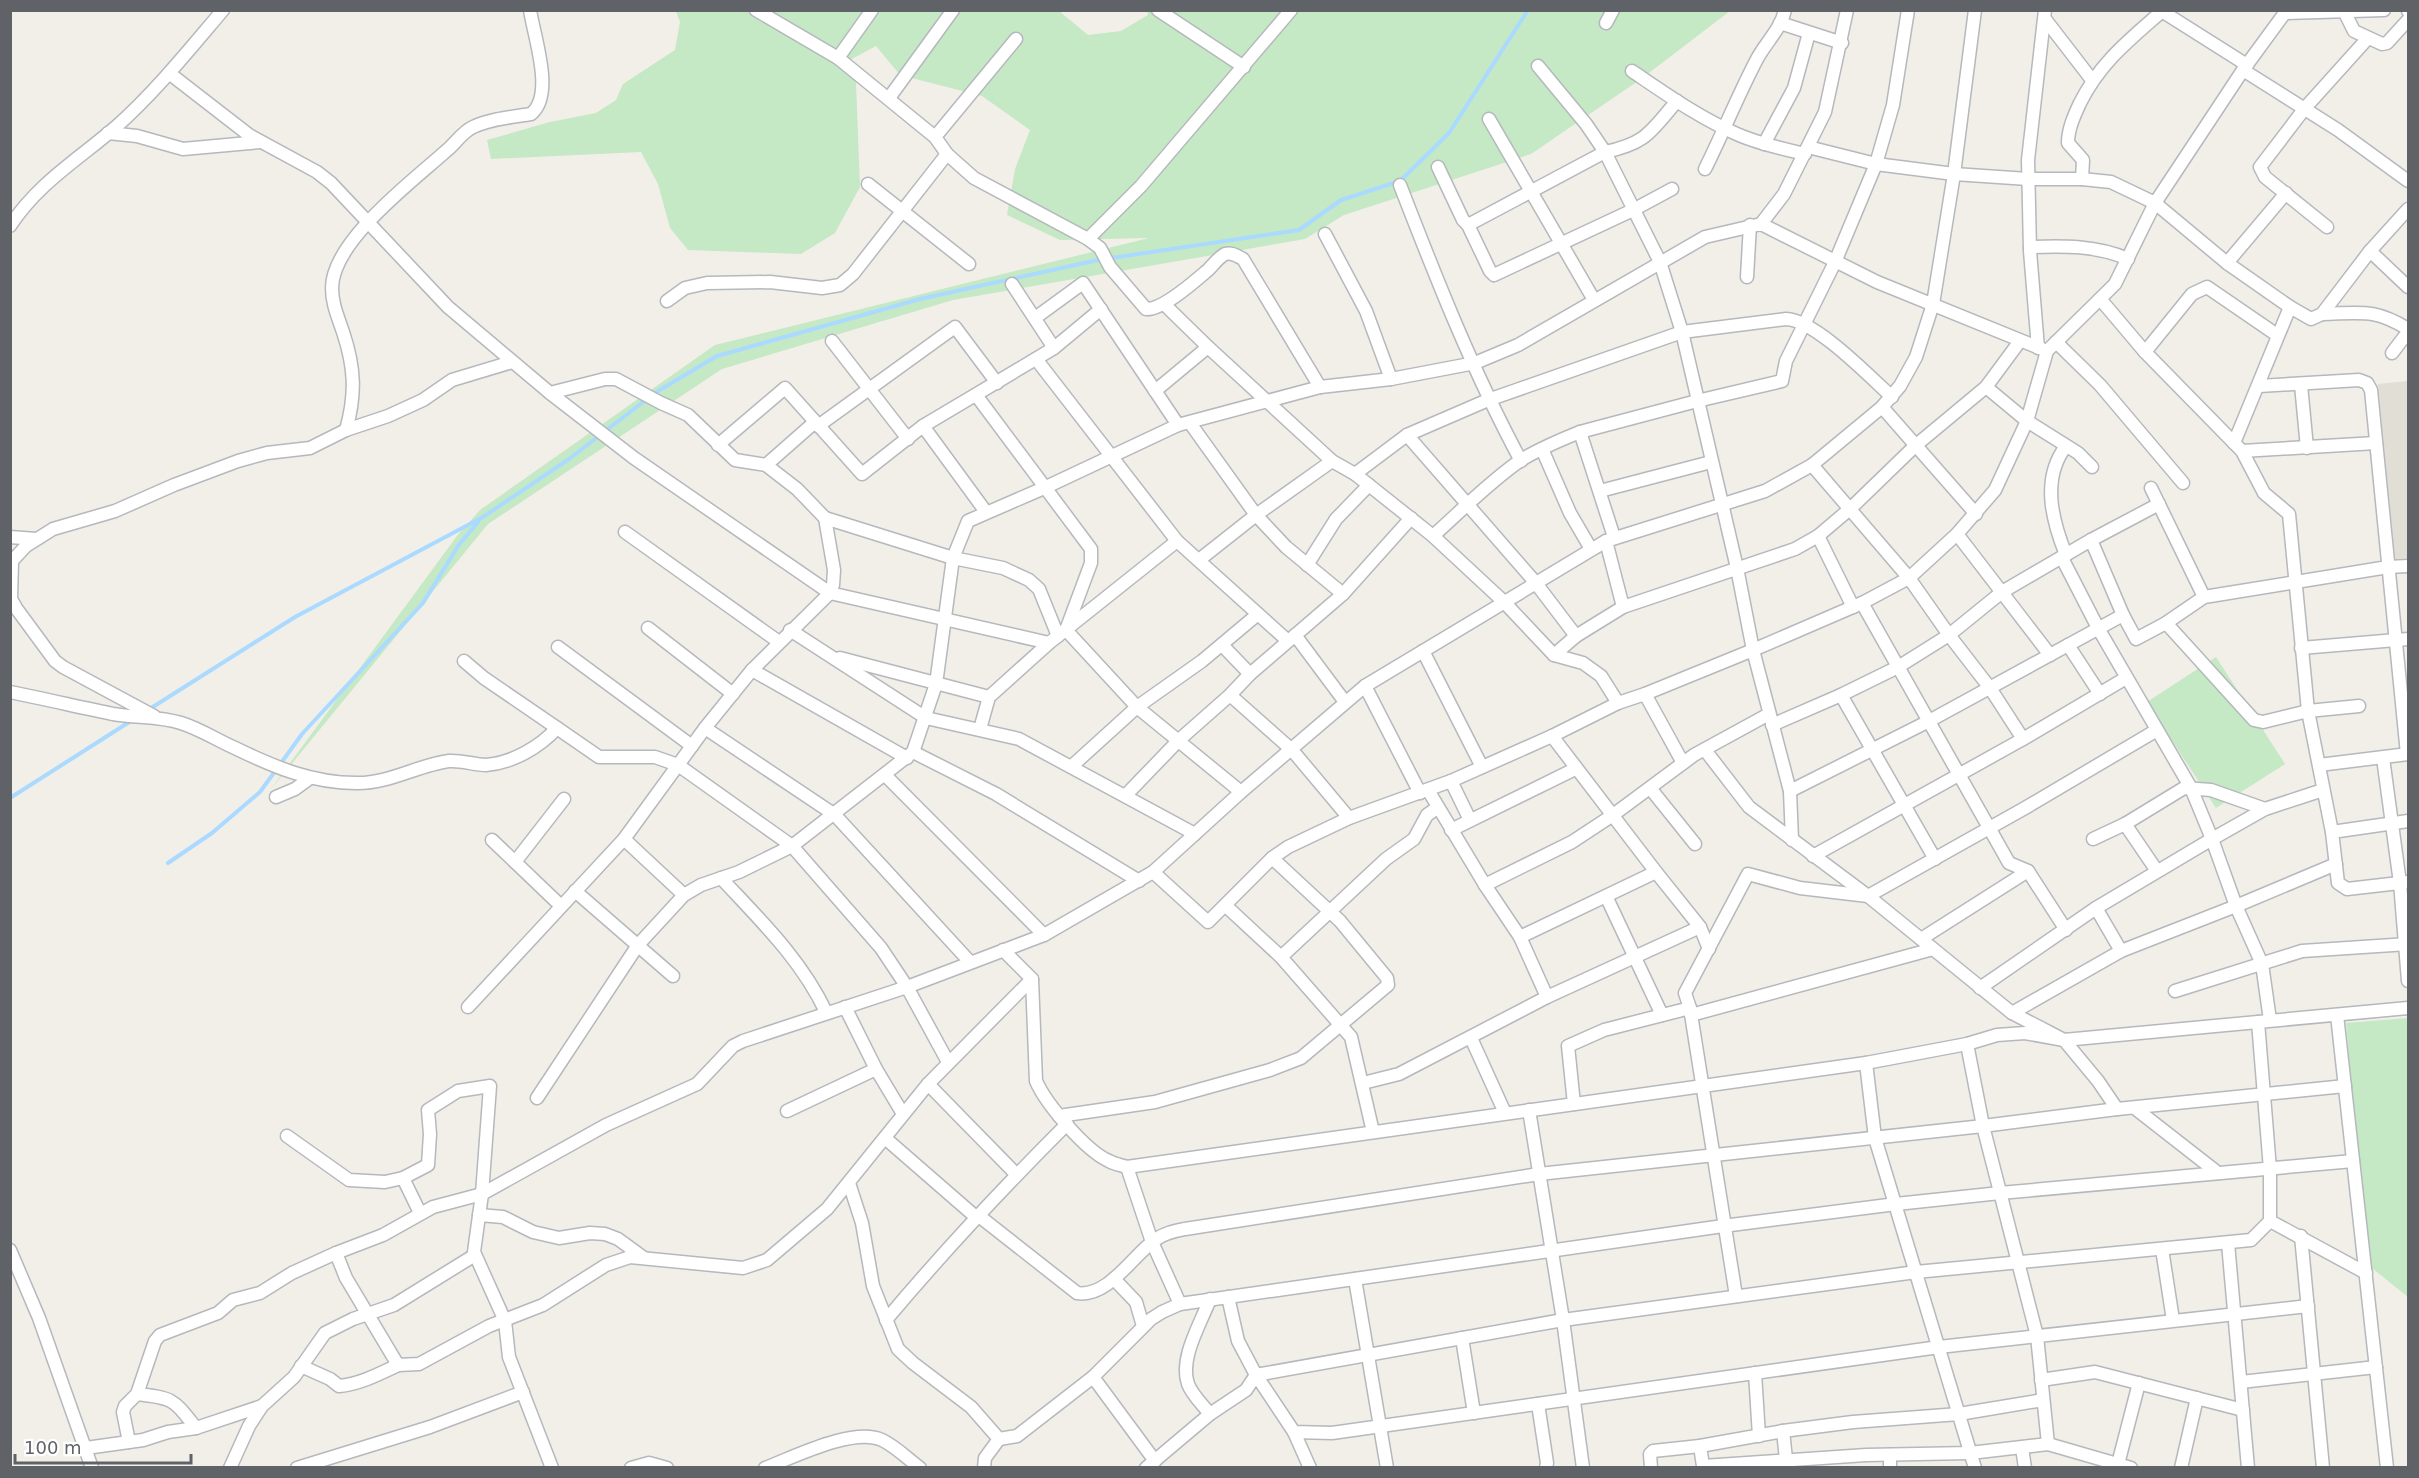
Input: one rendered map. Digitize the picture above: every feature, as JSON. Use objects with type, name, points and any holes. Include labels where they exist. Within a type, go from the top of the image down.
[{"type":"street","points":[[10,226],[33,195],[108,133],[169,73],[223,10]]},
{"type":"street","points":[[346,430],[353,403],[354,379],[333,305],[332,286],[346,250],[369,222],[418,174],[472,127],[531,114],[535,110],[543,84],[530,10]]},
{"type":"street","points":[[756,10],[838,58],[935,137],[947,154],[974,178],[1088,239],[1100,248],[1110,267],[1146,309],[1164,304],[1192,284],[1223,255],[1234,254],[1243,259],[1320,387]]},
{"type":"street","points":[[838,58],[872,10]]},
{"type":"street","points":[[890,99],[953,10]]},
{"type":"street","points":[[1158,10],[1244,67]]},
{"type":"street","points":[[1088,239],[1141,186],[1291,10]]},
{"type":"street","points":[[1606,23],[1613,10]]},
{"type":"street","points":[[1705,169],[1726,129],[1757,59],[1780,23],[1785,10]]},
{"type":"street","points":[[537,1098],[638,945],[684,895],[701,885],[739,872],[792,846],[910,755],[926,718],[936,684],[953,558],[968,521],[1184,424],[1320,387],[1391,379],[1475,363],[1505,352],[1705,237],[1756,224],[1784,194],[1825,112],[1842,43],[1847,10]]},
{"type":"street","points":[[1433,536],[1521,460],[1580,432],[1782,381],[1786,361],[1835,262],[1876,164],[1895,97],[1908,10]]},
{"type":"street","points":[[129,1442],[123,1412],[125,1406],[137,1394],[155,1341],[160,1335],[218,1313],[234,1300],[260,1293],[292,1273],[383,1235],[420,1213],[441,1204],[482,1194],[606,1125],[696,1084],[737,1044],[826,1012],[907,987],[1044,935],[1153,872],[1241,792],[1365,686],[1503,601],[1610,539],[1765,491],[1812,465],[1892,397],[1916,357],[1933,304],[1954,174],[1975,10]]},
{"type":"street","points":[[2042,350],[2056,342],[2115,284],[2155,203],[2245,68],[2286,12],[2345,13],[2384,10]]},
{"type":"street","points":[[2082,179],[2083,160],[2068,143],[2074,116],[2092,80],[2123,45],[2161,11],[2409,181]]},
{"type":"street","points":[[2345,13],[2355,31],[2384,44],[2408,20]]},
{"type":"street","points":[[2045,15],[2092,80]]},
{"type":"street","points":[[1153,872],[1206,922],[1209,922],[1272,858],[1288,847],[1349,818],[1452,781],[1618,703],[1754,650],[1858,605],[1909,578],[1957,534],[1995,490],[2027,421],[2042,350],[2030,247],[2028,160],[2045,15]]},
{"type":"street","points":[[1780,23],[1842,43]]},
{"type":"street","points":[[1764,144],[1794,88],[1809,33]]},
{"type":"street","points":[[2326,227],[2265,177],[2260,167],[2305,108],[2368,38]]},
{"type":"street","points":[[935,137],[1016,39]]},
{"type":"street","points":[[1538,66],[1586,124],[1605,153],[1660,262],[1682,332],[1770,719],[1790,791],[1792,840]]},
{"type":"street","points":[[1632,71],[1677,101],[1726,129],[1764,144],[1876,164],[1954,174],[2028,179],[2082,179],[2111,183],[2155,203],[2227,263],[2311,319],[2322,314],[2377,314],[2388,317],[2409,331],[2392,353]]},
{"type":"street","points":[[169,73],[210,107],[260,142],[325,177],[448,307],[550,393],[634,458],[830,593],[945,619],[1058,636]]},
{"type":"street","points":[[1468,225],[1605,153],[1640,142],[1677,101]]},
{"type":"street","points":[[1489,119],[1594,300]]},
{"type":"street","points":[[108,133],[137,135],[183,149],[260,142]]},
{"type":"street","points":[[667,301],[685,288],[715,282],[770,282],[822,288],[840,285],[853,274],[903,213],[947,154]]},
{"type":"street","points":[[1438,167],[1463,220],[1468,225],[1494,274],[1633,210],[1672,189]]},
{"type":"street","points":[[868,184],[969,264]]},
{"type":"street","points":[[1400,184],[1447,305],[1475,363],[1488,400],[1521,460]]},
{"type":"street","points":[[2227,263],[2286,193]]},
{"type":"street","points":[[2322,314],[2370,251],[2409,209]]},
{"type":"street","points":[[1756,224],[1877,282],[2042,350]]},
{"type":"street","points":[[1748,277],[1756,224]]},
{"type":"street","points":[[1325,234],[1366,311],[1391,379]]},
{"type":"street","points":[[2030,247],[2086,247],[2110,251],[2128,259]]},
{"type":"street","points":[[2370,251],[2409,287]]},
{"type":"street","points":[[1035,318],[1083,283],[1155,391],[1256,515],[1286,547],[1343,594]]},
{"type":"street","points":[[1012,284],[1054,348]]},
{"type":"street","points":[[2145,352],[2192,294],[2207,287],[2277,335]]},
{"type":"street","points":[[2101,300],[2145,352],[2238,447],[2264,493],[2289,514],[2308,711],[2332,832],[2338,883],[2347,889],[2404,882]]},
{"type":"street","points":[[1164,304],[1332,461],[1355,474],[1433,536],[1503,601],[1554,655],[1593,669],[1606,682],[1618,703]]},
{"type":"street","points":[[2238,447],[2277,335],[2290,307]]},
{"type":"street","points":[[718,445],[785,388],[862,474],[923,426],[1054,348],[1101,309]]},
{"type":"street","points":[[1355,474],[1407,435],[1488,400],[1682,332],[1786,319],[1804,323],[1892,397]]},
{"type":"street","points":[[766,465],[816,424],[956,327],[997,383]]},
{"type":"street","points":[[832,341],[908,439]]},
{"type":"street","points":[[1554,655],[1576,636],[1623,607],[1795,549],[1818,536],[1916,446],[1986,387],[2019,341]]},
{"type":"street","points":[[2056,342],[2100,385],[2183,483]]},
{"type":"street","points":[[1155,391],[1208,347]]},
{"type":"street","points":[[1036,359],[1177,540],[1258,614],[1291,638],[1345,702]]},
{"type":"street","points":[[158,718],[55,661],[11,598],[11,564],[15,556],[53,529],[116,511],[238,460],[267,453],[310,448],[346,430],[388,416],[423,400],[452,380],[512,362]]},
{"type":"street","points":[[550,393],[605,379],[616,379],[683,412],[735,460],[766,465],[797,489],[825,518],[953,558],[996,566],[1029,580],[1039,589],[1058,636],[1137,706],[1241,792]]},
{"type":"street","points":[[2259,386],[2359,380],[2367,383],[2371,390],[2388,567],[2402,640],[2408,754],[2319,765]]},
{"type":"street","points":[[2301,385],[2307,448]]},
{"type":"street","points":[[1986,387],[2027,421],[2078,453],[2091,467]]},
{"type":"street","points":[[976,395],[1088,544],[1092,556],[1058,636]]},
{"type":"street","points":[[1882,407],[1976,514]]},
{"type":"street","points":[[923,426],[986,512]]},
{"type":"street","points":[[1580,432],[1600,491],[1623,607]]},
{"type":"street","points":[[1407,435],[1535,582],[1576,636]]},
{"type":"street","points":[[2238,447],[2307,448],[2376,443]]},
{"type":"street","points":[[1093,1377],[1151,1464],[1210,1414],[1246,1390],[1256,1375],[1563,1320],[1736,1296],[1916,1272],[2251,1240],[2270,1221],[2270,1169],[2264,1095],[2262,964],[2236,906],[2212,838],[2191,788],[2098,628],[2064,556],[2056,529],[2051,481],[2058,457],[2066,446]]},
{"type":"street","points":[[1542,449],[1570,513],[1591,549]]},
{"type":"street","points":[[1199,560],[1256,515],[1332,461]]},
{"type":"street","points":[[1600,491],[1711,462]]},
{"type":"street","points":[[1812,465],[1909,578],[1990,688],[2024,739]]},
{"type":"street","points":[[1307,565],[1336,519],[1369,485]]},
{"type":"street","points":[[2151,488],[2204,597]]},
{"type":"street","points":[[1485,885],[1564,847],[1705,750],[1770,719],[1841,695],[1898,667],[1949,635],[2002,592],[2091,540],[2159,504]]},
{"type":"street","points":[[468,1007],[624,839],[705,728],[752,670],[830,593],[834,570],[825,518]]},
{"type":"street","points":[[1125,796],[1179,740],[1250,674],[1343,594],[1411,518]]},
{"type":"street","points":[[625,532],[779,642]]},
{"type":"street","points":[[1957,534],[2050,655]]},
{"type":"street","points":[[1818,536],[1858,605],[1898,667],[2009,863],[2028,871],[2066,930]]},
{"type":"street","points":[[10,537],[36,539]]},
{"type":"street","points":[[980,729],[989,697],[1058,636],[1177,540]]},
{"type":"street","points":[[2091,540],[2123,615],[2136,639],[2204,597],[2388,567],[2409,566]]},
{"type":"street","points":[[1072,766],[1137,706],[1191,670],[1258,614]]},
{"type":"street","points":[[1790,791],[1929,721],[2123,615]]},
{"type":"street","points":[[2166,622],[2254,720],[2263,722],[2308,711],[2359,706]]},
{"type":"street","points":[[648,628],[733,694]]},
{"type":"street","points":[[790,630],[926,718],[1019,739],[1195,834]]},
{"type":"street","points":[[2301,648],[2402,640]]},
{"type":"street","points":[[1222,645],[1250,674]]},
{"type":"street","points":[[2068,645],[2100,694]]},
{"type":"street","points":[[558,647],[692,746]]},
{"type":"street","points":[[1423,651],[1482,767]]},
{"type":"street","points":[[828,655],[989,697]]},
{"type":"street","points":[[464,662],[599,757],[655,757],[678,765],[792,846],[881,948],[907,987],[948,1062]]},
{"type":"street","points":[[752,670],[910,755],[996,794],[1139,881]]},
{"type":"street","points":[[1813,856],[2024,739],[2126,678]]},
{"type":"street","points":[[1365,686],[1424,791],[1520,937],[1547,997]]},
{"type":"street","points":[[10,692],[113,714],[158,718],[190,726],[280,770],[310,778],[359,783],[376,781],[449,761],[486,765],[501,762],[533,748],[547,739],[557,728]]},
{"type":"street","points":[[1645,694],[1683,763]]},
{"type":"street","points":[[1230,695],[1292,750],[1349,818]]},
{"type":"street","points":[[1841,695],[1935,859]]},
{"type":"street","points":[[705,728],[834,815],[970,962]]},
{"type":"street","points":[[1736,1296],[1723,1226],[1691,1011],[1686,993],[1748,874],[1800,888],[1868,896],[1990,828],[2157,730]]},
{"type":"street","points":[[1552,736],[1575,769],[1700,927],[1708,949]]},
{"type":"street","points":[[1705,750],[1749,807],[1868,896],[2012,1013],[2064,1040],[2098,1081],[2117,1109]]},
{"type":"street","points":[[2383,758],[2392,823],[2404,882],[2409,981]]},
{"type":"street","points":[[1451,830],[1575,769]]},
{"type":"street","points":[[885,775],[1044,935]]},
{"type":"street","points":[[276,797],[295,789],[310,778]]},
{"type":"street","points":[[1452,781],[1470,820]]},
{"type":"street","points":[[1650,788],[1695,844]]},
{"type":"street","points":[[2093,839],[2125,824],[2176,792],[2191,788],[2211,790],[2265,808]]},
{"type":"street","points":[[1980,988],[2096,908],[2212,838],[2265,808],[2324,790]]},
{"type":"street","points":[[515,862],[564,798]]},
{"type":"street","points":[[1281,957],[1386,860],[1414,838],[1427,815],[1437,808]]},
{"type":"street","points":[[2332,832],[2409,821]]},
{"type":"street","points":[[2125,824],[2157,870]]},
{"type":"street","points":[[624,839],[684,895]]},
{"type":"street","points":[[492,840],[561,906]]},
{"type":"street","points":[[886,1320],[1063,1120],[1155,1102],[1270,1070],[1306,1056],[1389,982],[1347,928],[1272,858]]},
{"type":"street","points":[[2012,1013],[2121,951],[2336,864]]},
{"type":"street","points":[[1921,939],[2028,871]]},
{"type":"street","points":[[1520,937],[1656,872]]},
{"type":"street","points":[[721,878],[789,952],[813,987],[826,1012]]},
{"type":"street","points":[[575,891],[673,976]]},
{"type":"street","points":[[1606,896],[1636,955],[1662,1015]]},
{"type":"street","points":[[1226,906],[1281,957],[1352,1037],[1372,1132]]},
{"type":"street","points":[[2096,908],[2121,951]]},
{"type":"street","points":[[1363,1083],[1399,1074],[1547,997],[1700,927]]},
{"type":"street","points":[[2175,991],[2302,951],[2407,944]]},
{"type":"street","points":[[1574,1104],[1568,1046],[1604,1030],[1662,1015],[1691,1011],[1932,949]]},
{"type":"street","points":[[1003,950],[1032,979],[1036,1081],[1063,1120],[1100,1155],[1108,1161],[1127,1167],[1866,1063],[1967,1044],[1997,1035],[2016,1034],[2064,1040],[2409,1008]]},
{"type":"street","points":[[301,1366],[330,1379],[339,1386],[371,1378],[398,1365],[419,1364],[489,1326],[543,1305],[612,1262],[630,1257],[743,1268],[767,1260],[820,1217],[928,1084],[1032,979]]},
{"type":"street","points":[[845,1007],[876,1069],[903,1114]]},
{"type":"street","points":[[2337,1015],[2387,1467]]},
{"type":"street","points":[[1471,1038],[1505,1113]]},
{"type":"street","points":[[1967,1044],[1983,1126],[2037,1336],[2048,1444]]},
{"type":"street","points":[[1866,1063],[1875,1138],[1975,1467]]},
{"type":"street","points":[[787,1111],[876,1069]]},
{"type":"street","points":[[928,1084],[1016,1174]]},
{"type":"street","points":[[287,1136],[350,1180],[385,1182],[403,1178],[428,1165],[430,1134],[428,1110],[458,1091],[490,1086],[475,1255],[505,1321],[509,1357],[552,1467]]},
{"type":"street","points":[[885,1138],[978,1217],[1077,1293],[1093,1292],[1114,1278],[1152,1242],[1163,1235],[1185,1228],[1539,1174],[1983,1126],[2117,1109],[2345,1086]]},
{"type":"street","points":[[2136,1108],[2218,1173]]},
{"type":"street","points":[[1529,1110],[1563,1320],[1583,1467]]},
{"type":"street","points":[[984,1467],[985,1458],[999,1439],[1017,1436],[1093,1377],[1143,1326],[1162,1312],[1180,1305],[1723,1226],[1896,1204],[2353,1161]]},
{"type":"street","points":[[1127,1167],[1152,1242],[1180,1305]]},
{"type":"street","points":[[403,1178],[420,1213]]},
{"type":"street","points":[[849,1182],[862,1223],[869,1272],[893,1340],[904,1356],[971,1407],[999,1439]]},
{"type":"street","points":[[479,1215],[503,1217],[532,1232],[559,1238],[590,1233],[605,1234],[618,1239],[645,1258]]},
{"type":"street","points":[[2270,1221],[2366,1273]]},
{"type":"street","points":[[2301,1236],[2323,1467]]},
{"type":"street","points":[[2228,1243],[2248,1467]]},
{"type":"street","points":[[2162,1249],[2173,1320]]},
{"type":"street","points":[[10,1250],[39,1318],[92,1467]]},
{"type":"street","points":[[336,1253],[346,1278],[398,1365]]},
{"type":"street","points":[[230,1467],[249,1426],[262,1406],[294,1377],[325,1333],[339,1325],[394,1305],[475,1255]]},
{"type":"street","points":[[1114,1278],[1134,1298],[1143,1326]]},
{"type":"street","points":[[1355,1279],[1387,1467]]},
{"type":"street","points":[[1228,1297],[1235,1332],[1256,1375],[1294,1432],[1310,1467]]},
{"type":"street","points":[[1210,1299],[1189,1354],[1187,1374],[1189,1386],[1210,1414]]},
{"type":"street","points":[[1294,1432],[1332,1433],[1939,1347],[2308,1306]]},
{"type":"street","points":[[1462,1338],[1474,1413]]},
{"type":"street","points":[[2241,1382],[2376,1367]]},
{"type":"street","points":[[2041,1380],[2095,1372],[2243,1410]]},
{"type":"street","points":[[1755,1373],[1759,1436]]},
{"type":"street","points":[[2118,1464],[2139,1383]]},
{"type":"street","points":[[297,1467],[419,1430],[523,1392]]},
{"type":"street","points":[[137,1394],[165,1397],[180,1408],[196,1428]]},
{"type":"street","points":[[2181,1467],[2198,1398]]},
{"type":"street","points":[[1652,1467],[1650,1454],[1653,1451],[1853,1422],[1959,1414],[2043,1400]]},
{"type":"street","points":[[1538,1404],[1546,1467]]},
{"type":"street","points":[[86,1448],[196,1428],[262,1406]]},
{"type":"street","points":[[1783,1431],[1786,1459]]},
{"type":"street","points":[[765,1467],[843,1439],[866,1436],[883,1441],[920,1467]]},
{"type":"street","points":[[1700,1446],[1703,1467],[1786,1459],[1890,1461],[2048,1444],[2131,1467]]},
{"type":"street","points":[[2022,1448],[2025,1467]]},
{"type":"street","points":[[631,1467],[649,1463],[667,1467]]},
{"type":"shaded area","points":[[2408,381],[2408,558],[2395,559],[2378,384]]},
{"type":"green space","points":[[1147,10],[1730,11],[1641,79],[1531,154],[1344,215],[1305,239],[953,300],[722,369],[488,524],[271,789],[457,536],[480,510],[715,345],[1149,238],[1060,240],[1007,215],[1015,169],[1030,130],[982,96],[900,75],[876,46],[848,61],[856,83],[860,187],[835,233],[801,254],[688,250],[670,228],[658,184],[641,152],[491,159],[487,140],[550,122],[596,113],[616,100],[623,84],[675,50],[680,22],[676,11],[1059,11],[1088,35],[1121,31],[1148,15]]},
{"type":"green space","points":[[2216,657],[2285,764],[2216,808],[2147,702]]},
{"type":"green space","points":[[2408,1018],[2408,1297],[2367,1264],[2346,1023]]},
{"type":"waterway","points":[[653,394],[717,356],[920,299],[1098,260],[1299,230],[1341,200],[1400,181],[1449,133],[1528,10]]},
{"type":"waterway","points":[[148,710],[295,617],[483,517],[569,459],[647,399]]},
{"type":"waterway","points":[[168,863],[212,833],[260,792],[302,734],[423,603],[458,546],[478,522]]},
{"type":"waterway","points":[[10,798],[134,719]]}]
